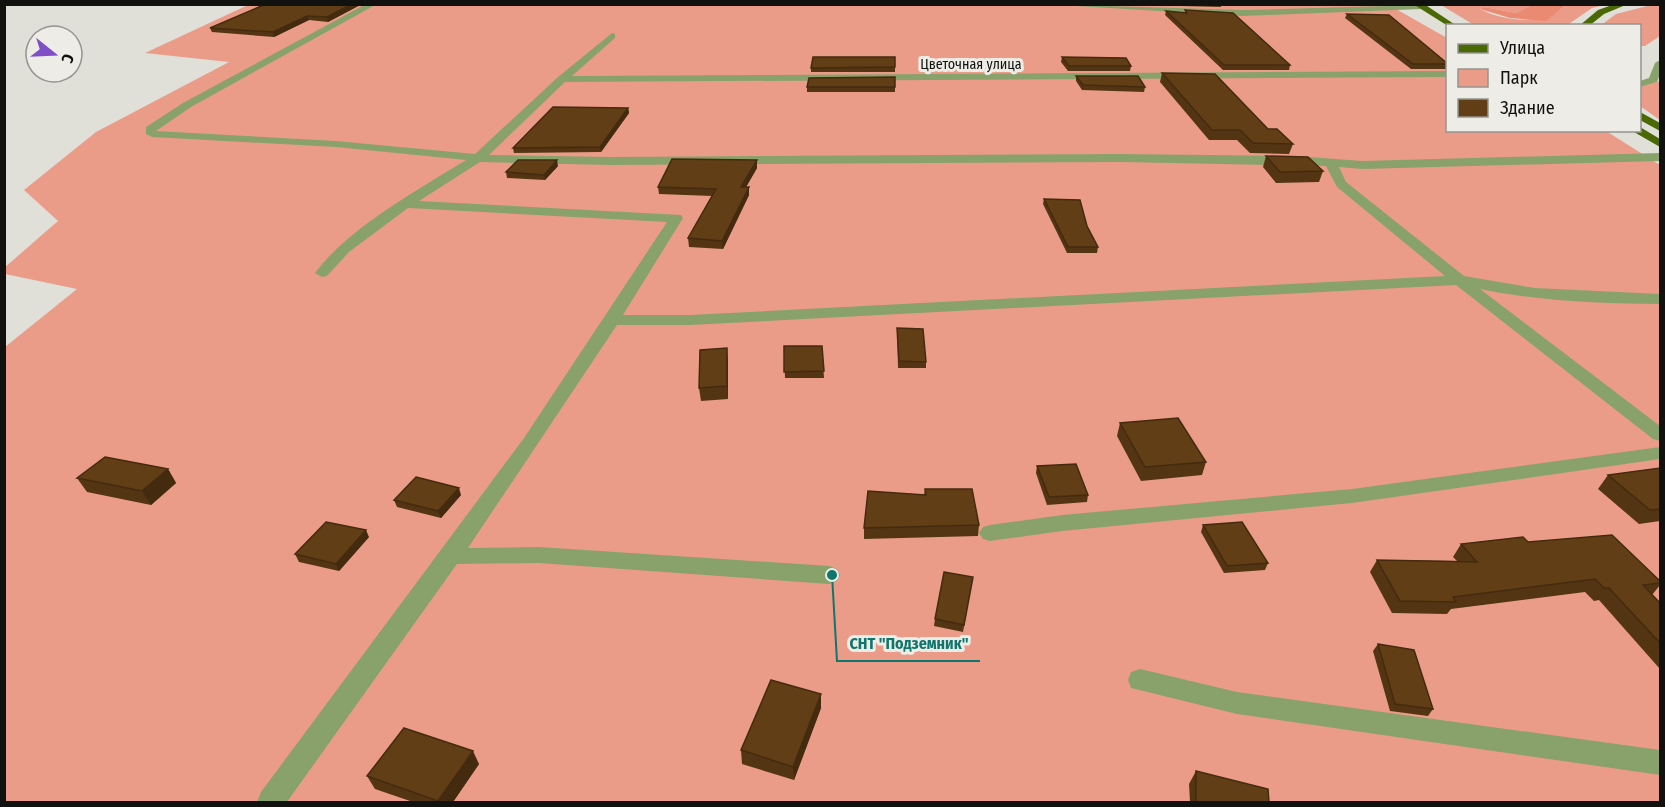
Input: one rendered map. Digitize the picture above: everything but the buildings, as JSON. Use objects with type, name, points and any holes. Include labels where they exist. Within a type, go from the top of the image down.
[{"type":"main road","points":[[1586,24],[1601,12],[1624,4]]},
{"type":"main road","points":[[1419,6],[1450,24]]},
{"type":"main road","points":[[1641,117],[1660,128]]},
{"type":"main road","points":[[1641,132],[1660,144]]},
{"type":"street","points":[[374,4],[289,52],[187,105],[150,129],[152,134],[336,144],[478,158],[611,161],[1120,158],[1295,160],[1362,165],[1660,157]]},
{"type":"street","points":[[1047,4],[1251,13],[1419,6]]},
{"type":"street","points":[[322,273],[345,249],[405,204],[478,158],[502,138],[562,79],[612,36]]},
{"type":"street","points":[[1641,84],[1653,80],[1660,63]]},
{"type":"street","name":"Цветочная улица","points":[[562,79],[1446,74]]},
{"type":"street","points":[[1331,163],[1341,184],[1460,280],[1660,435]]},
{"type":"street","points":[[271,802],[451,556],[615,320],[676,218],[405,204]]},
{"type":"street","points":[[615,320],[690,320],[1460,280],[1498,289],[1575,297],[1660,299]]},
{"type":"street","points":[[990,533],[1062,523],[1352,496],[1660,453]]},
{"type":"street","points":[[451,556],[539,555],[829,575]]},
{"type":"street","points":[[1140,680],[1237,702],[1660,763]]},
{"type":"green space","points":[[248,5],[1389,5],[1446,37],[1446,132],[1608,132],[1660,165],[1660,802],[5,802],[5,347],[77,289],[5,274],[4,268],[58,221],[24,190],[96,132],[229,62],[145,53]]},
{"type":"green space","points":[[1441,5],[1535,5],[1516,13],[1484,7],[1480,9],[1501,17],[1524,20],[1547,16],[1566,5],[1604,5],[1592,8],[1569,24],[1472,24]]},
{"type":"green space","points":[[1651,5],[1660,5],[1660,36],[1645,46],[1641,46],[1641,24],[1603,24],[1616,14]]},
{"type":"green space","points":[[1660,81],[1660,120],[1641,107],[1641,87]]},
{"type":"shaded area","points":[[1535,4],[1566,5],[1546,21],[1510,18],[1480,9],[1484,7],[1516,13]]},
{"type":"place","name":"СНТ \"Подземник\"","points":[[832,575]]}]
